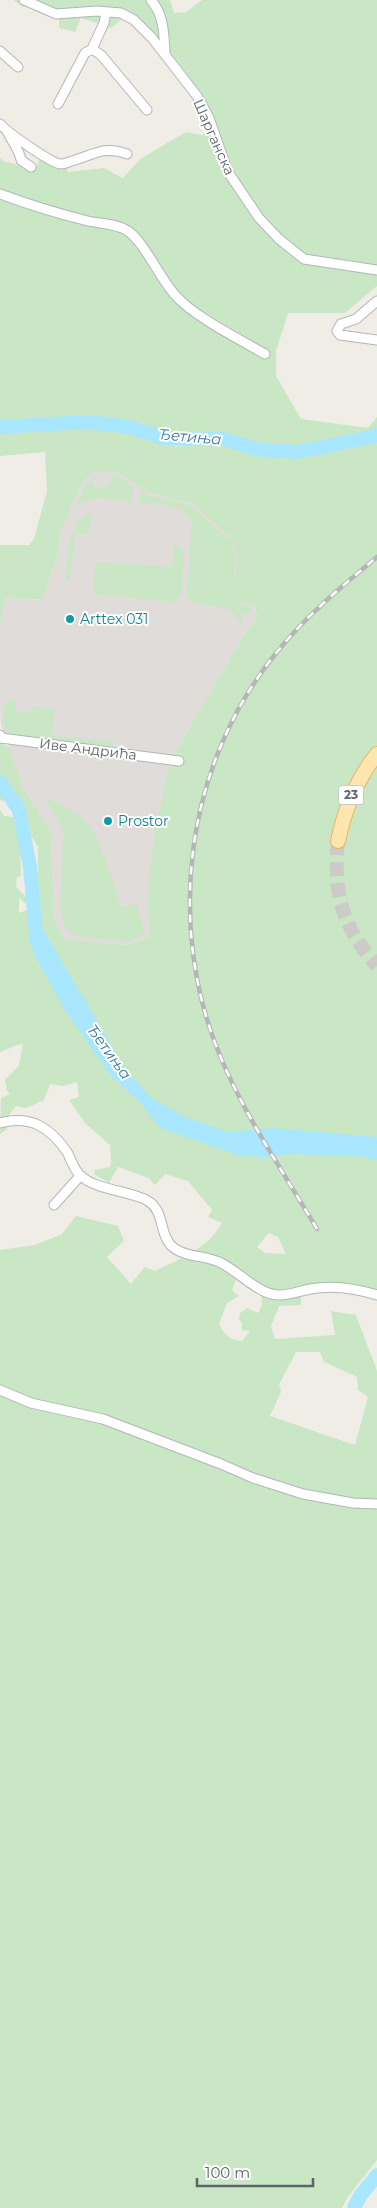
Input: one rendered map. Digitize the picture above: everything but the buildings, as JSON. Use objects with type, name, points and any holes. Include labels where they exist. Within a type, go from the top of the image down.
[{"type":"main road","name":"23","points":[[338,841],[344,815],[353,791],[377,754]]},
{"type":"street","name":"Шарганска","points":[[24,0],[56,14],[121,13],[134,20],[165,53],[197,96],[209,118],[228,172],[259,218],[278,240],[304,259],[377,270]]},
{"type":"street","points":[[151,0],[157,7],[163,24],[165,53]]},
{"type":"street","points":[[58,104],[85,53],[92,50],[102,28],[106,12]]},
{"type":"street","points":[[92,50],[101,55],[147,110]]},
{"type":"street","points":[[0,51],[18,66]]},
{"type":"street","points":[[3,127],[43,153],[51,162],[61,164],[104,150],[113,149],[127,154]]},
{"type":"street","points":[[3,127],[20,154],[21,160],[31,167]]},
{"type":"street","points":[[0,194],[31,205],[128,231],[137,240],[176,297],[193,312],[265,354]]},
{"type":"street","points":[[377,301],[356,319],[341,324],[338,331],[340,335],[377,340]]},
{"type":"street","name":"Иве Андрића","points":[[0,736],[1,738],[179,761]]},
{"type":"street","points":[[0,1123],[10,1120],[33,1122],[51,1133],[66,1152],[80,1176],[104,1187],[147,1200],[158,1212],[165,1238],[176,1250],[220,1262],[270,1294],[279,1295],[336,1286],[377,1294]]},
{"type":"street","points":[[54,1205],[80,1176]]},
{"type":"street","points":[[0,1390],[31,1403],[103,1419],[205,1457],[253,1478],[303,1494],[353,1503],[377,1504]]},
{"type":"shaded area","points":[[94,472],[119,473],[149,493],[193,504],[235,542],[237,599],[255,607],[257,617],[241,639],[171,759],[147,901],[150,936],[128,945],[66,939],[54,920],[51,832],[22,786],[1,725],[0,626],[5,597],[43,600],[57,556],[61,531],[83,482]]},
{"type":"green space","points":[[14,0],[36,0],[23,7]]},
{"type":"green space","points":[[36,0],[170,0],[174,13],[186,12],[202,0],[377,0],[377,286],[345,313],[288,313],[276,351],[276,376],[301,419],[368,428],[377,417],[377,1290],[301,1286],[301,1305],[279,1306],[271,1326],[275,1339],[335,1335],[331,1311],[356,1315],[377,1371],[377,2160],[347,2198],[342,2208],[0,2208],[0,1250],[35,1245],[62,1234],[76,1216],[118,1226],[124,1241],[107,1257],[131,1284],[145,1267],[155,1271],[193,1252],[209,1240],[222,1223],[208,1217],[212,1210],[188,1181],[165,1174],[155,1185],[149,1178],[118,1167],[109,1183],[94,1174],[95,1170],[110,1167],[110,1145],[86,1124],[69,1100],[79,1097],[77,1082],[63,1086],[50,1084],[44,1100],[26,1108],[16,1106],[9,1115],[7,1129],[0,1134],[1,1098],[10,1094],[7,1091],[5,1080],[19,1066],[23,1043],[0,1052],[0,809],[4,816],[13,817],[20,841],[21,876],[17,877],[16,887],[26,897],[28,906],[19,898],[19,913],[37,906],[38,847],[10,803],[0,800],[0,742],[10,748],[22,786],[51,832],[54,920],[66,939],[128,945],[150,936],[147,901],[154,838],[171,759],[241,639],[257,617],[255,607],[236,599],[235,542],[193,504],[149,493],[119,473],[94,472],[83,482],[61,531],[57,556],[43,600],[5,597],[0,626],[0,545],[29,545],[34,539],[47,491],[45,452],[0,456],[0,158],[3,161],[35,169],[40,159],[48,164],[66,164],[68,172],[104,168],[123,178],[140,159],[186,132],[201,135],[216,130],[205,103],[188,75],[162,42],[123,18],[111,28],[81,18],[75,32],[59,28],[59,18]],"holes":[[[269,1233],[278,1237],[286,1254],[265,1253],[257,1247]],[[237,1278],[261,1292],[262,1305],[258,1313],[247,1308],[240,1313],[239,1319],[242,1323],[242,1330],[250,1331],[242,1341],[228,1336],[219,1324],[227,1303],[239,1296],[232,1290]],[[296,1352],[320,1352],[324,1362],[357,1377],[358,1390],[368,1397],[355,1445],[270,1416],[281,1392],[279,1385]]]},
{"type":"green space","points":[[117,475],[133,488],[132,502],[102,498],[88,500],[76,508],[85,486],[93,478],[94,488],[110,486],[111,476]]},
{"type":"green space","points":[[143,491],[147,495],[191,506],[233,543],[235,599],[252,610],[242,615],[242,629],[237,617],[230,610],[222,607],[197,604],[191,600],[187,593],[192,522],[183,511],[177,508],[162,504],[139,502],[138,499]]},
{"type":"green space","points":[[87,514],[92,515],[89,534],[75,533],[70,580],[66,581],[69,544],[75,527]]},
{"type":"green space","points":[[179,546],[184,553],[182,594],[173,602],[94,594],[96,562],[172,567],[174,547]]},
{"type":"green space","points":[[15,698],[16,711],[31,712],[33,706],[54,708],[52,736],[113,741],[113,747],[10,736],[4,726],[4,705]]},
{"type":"green space","points":[[43,796],[74,813],[89,826],[106,860],[121,907],[137,904],[145,933],[129,942],[77,936],[69,931],[64,924],[60,906],[64,830]]},
{"type":"water","points":[[42,928],[124,1067],[152,1099],[185,1117],[228,1132],[271,1128],[377,1137],[377,1160],[358,1156],[288,1154],[266,1157],[241,1156],[160,1128],[141,1103],[111,1076],[65,1010],[37,960],[28,938]]},
{"type":"waterway","name":"Ђетиња","points":[[0,427],[87,422],[129,427],[164,438],[219,438],[260,450],[297,452],[372,437],[377,434]]},
{"type":"waterway","name":"Ђетиња","points":[[0,782],[19,810],[30,867],[36,935],[44,949]]},
{"type":"waterway","name":"Ђетиња","points":[[354,2208],[360,2196],[377,2175]]},
{"type":"tunnel","points":[[338,841],[337,877],[342,908],[355,937],[377,966]]},
{"type":"railway","points":[[317,1229],[242,1102],[221,1058],[204,1007],[193,955],[190,901],[193,848],[204,795],[222,744],[246,696],[277,652],[300,626],[377,557]]},
{"type":"place","name":"Arttex 031","points":[[70,619]]},
{"type":"place","name":"Prostor","points":[[108,821]]}]
